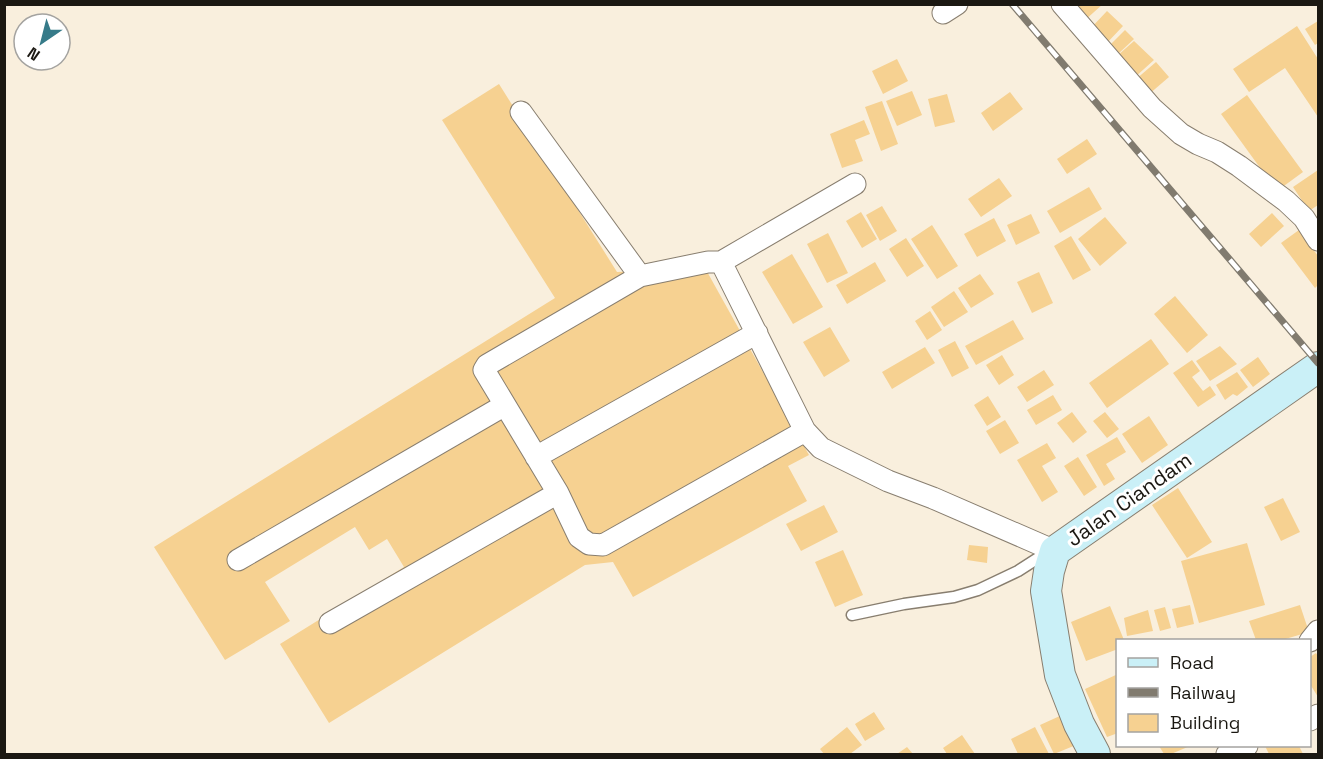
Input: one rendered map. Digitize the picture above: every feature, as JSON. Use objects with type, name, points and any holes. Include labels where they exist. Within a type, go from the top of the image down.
[{"type":"street","points":[[1062,4],[1152,108],[1167,122],[1181,134],[1239,166],[1286,201],[1304,218],[1318,240]]},
{"type":"street","points":[[521,112],[640,276]]},
{"type":"street","points":[[805,431],[603,545],[589,544],[579,537],[558,493],[484,370],[487,365],[640,276],[708,262],[722,262],[855,184]]},
{"type":"street","points":[[722,262],[805,431],[821,448],[888,482],[933,498],[1053,550]]},
{"type":"street","points":[[536,457],[757,333]]},
{"type":"street","name":"Jalan Ciandam","points":[[1095,754],[1079,723],[1060,675],[1046,591],[1053,550],[1317,372]]},
{"type":"street","points":[[238,560],[506,405]]},
{"type":"street","points":[[330,623],[558,493]]},
{"type":"street","points":[[1227,754],[1244,747]]},
{"type":"lane","points":[[852,615],[903,604],[954,597],[978,590],[1018,571],[1053,550]]},
{"type":"building","points":[[1068,4],[1103,4],[1084,21]]},
{"type":"building","points":[[1107,11],[1123,26],[1106,44],[1090,29]]},
{"type":"building","points":[[1318,21],[1318,43],[1315,45],[1305,29]]},
{"type":"building","points":[[1297,26],[1318,59],[1318,117],[1285,68],[1249,92],[1233,69]]},
{"type":"building","points":[[1125,30],[1134,39],[1117,55],[1109,46]]},
{"type":"building","points":[[1134,41],[1154,60],[1134,78],[1117,56]]},
{"type":"building","points":[[897,59],[908,81],[883,94],[872,71]]},
{"type":"building","points":[[1156,62],[1169,77],[1148,95],[1135,80]]},
{"type":"building","points":[[499,84],[617,272],[705,268],[809,455],[788,466],[807,501],[633,597],[613,562],[585,565],[329,723],[280,644],[404,567],[387,539],[369,550],[355,527],[265,582],[290,621],[225,660],[154,547],[555,298],[442,120]]},
{"type":"building","points":[[912,91],[922,115],[897,126],[886,101]]},
{"type":"building","points":[[1010,92],[1023,109],[993,131],[981,113]]},
{"type":"building","points":[[947,94],[955,122],[935,127],[928,99]]},
{"type":"building","points":[[1247,95],[1303,172],[1277,191],[1221,114]]},
{"type":"building","points":[[882,101],[898,144],[881,151],[865,107]]},
{"type":"building","points":[[864,120],[870,134],[855,140],[863,161],[842,168],[830,134]]},
{"type":"building","points":[[1087,139],[1097,154],[1067,174],[1057,159]]},
{"type":"building","points":[[1318,170],[1318,205],[1309,211],[1293,187]]},
{"type":"building","points":[[999,178],[1012,196],[981,217],[968,199]]},
{"type":"building","points":[[1089,187],[1102,209],[1060,233],[1047,211]]},
{"type":"building","points":[[882,206],[897,231],[880,241],[866,215]]},
{"type":"building","points":[[861,212],[877,239],[862,248],[846,221]]},
{"type":"building","points":[[1272,213],[1284,226],[1261,247],[1249,234]]},
{"type":"building","points":[[1031,214],[1040,233],[1016,245],[1007,225]]},
{"type":"building","points":[[1105,217],[1127,243],[1100,266],[1078,239]]},
{"type":"building","points":[[994,218],[1006,241],[977,257],[964,234]]},
{"type":"building","points":[[932,225],[958,266],[937,279],[911,239]]},
{"type":"building","points":[[1299,230],[1318,256],[1318,285],[1315,288],[1281,243]]},
{"type":"building","points":[[828,233],[848,273],[827,283],[807,244]]},
{"type":"building","points":[[1071,236],[1091,270],[1073,280],[1054,246]]},
{"type":"building","points":[[906,238],[924,266],[907,277],[889,249]]},
{"type":"building","points":[[792,254],[823,307],[793,324],[762,272]]},
{"type":"building","points":[[875,262],[886,281],[847,304],[836,285]]},
{"type":"building","points":[[1039,272],[1053,303],[1032,313],[1017,282]]},
{"type":"building","points":[[980,274],[994,294],[971,308],[958,288]]},
{"type":"building","points":[[954,291],[968,312],[944,327],[931,307]]},
{"type":"building","points":[[1175,296],[1208,335],[1187,353],[1154,314]]},
{"type":"building","points":[[930,311],[942,330],[927,340],[915,321]]},
{"type":"building","points":[[1013,320],[1024,339],[976,365],[965,346]]},
{"type":"building","points":[[830,327],[850,361],[824,377],[803,342]]},
{"type":"building","points":[[1151,339],[1169,364],[1107,408],[1089,383]]},
{"type":"building","points":[[955,341],[969,368],[952,377],[938,350]]},
{"type":"building","points":[[1220,346],[1237,364],[1210,381],[1196,361]]},
{"type":"building","points":[[925,347],[935,363],[892,389],[882,372]]},
{"type":"building","points":[[1002,355],[1014,375],[999,385],[986,365]]},
{"type":"building","points":[[1258,357],[1270,374],[1253,387],[1240,370]]},
{"type":"building","points":[[1192,360],[1200,371],[1192,377],[1203,391],[1210,386],[1216,395],[1198,407],[1173,373]]},
{"type":"building","points":[[1044,370],[1054,385],[1027,402],[1017,387]]},
{"type":"building","points":[[1237,372],[1248,387],[1237,396],[1233,394],[1225,400],[1216,385]]},
{"type":"building","points":[[1053,395],[1062,410],[1036,425],[1027,410]]},
{"type":"building","points":[[988,396],[1001,417],[987,426],[974,405]]},
{"type":"building","points":[[1072,412],[1087,432],[1073,443],[1057,423]]},
{"type":"building","points":[[1105,412],[1119,429],[1107,438],[1093,421]]},
{"type":"building","points":[[1149,416],[1168,445],[1142,463],[1122,434]]},
{"type":"building","points":[[1005,420],[1019,443],[1000,454],[986,431]]},
{"type":"building","points":[[1117,437],[1126,452],[1106,464],[1115,479],[1104,486],[1086,455]]},
{"type":"building","points":[[1047,443],[1056,458],[1042,466],[1058,492],[1042,502],[1017,460]]},
{"type":"building","points":[[1078,457],[1097,487],[1084,496],[1064,466]]},
{"type":"building","points":[[1178,488],[1212,542],[1187,558],[1152,505]]},
{"type":"building","points":[[1283,498],[1300,532],[1281,541],[1264,507]]},
{"type":"building","points":[[824,505],[838,532],[801,551],[786,524]]},
{"type":"building","points":[[1247,543],[1265,605],[1199,623],[1181,561]]},
{"type":"building","points":[[969,545],[988,547],[987,563],[967,560]]},
{"type":"building","points":[[843,550],[863,595],[835,607],[815,562]]},
{"type":"building","points":[[1190,605],[1194,624],[1177,628],[1172,609]]},
{"type":"building","points":[[1300,605],[1309,632],[1285,639],[1256,639],[1249,621]]},
{"type":"building","points":[[1110,606],[1124,639],[1116,639],[1116,650],[1086,661],[1071,622]]},
{"type":"building","points":[[1165,607],[1171,628],[1160,631],[1154,610]]},
{"type":"building","points":[[1148,610],[1153,631],[1127,636],[1124,618]]},
{"type":"building","points":[[1316,653],[1318,656],[1318,697],[1311,686],[1311,656]]},
{"type":"building","points":[[1116,675],[1116,734],[1107,737],[1085,689]]},
{"type":"building","points":[[874,712],[885,729],[865,741],[855,724]]},
{"type":"building","points":[[1062,715],[1076,745],[1054,754],[1040,725]]},
{"type":"building","points":[[847,727],[862,745],[850,754],[824,754],[820,749]]},
{"type":"building","points":[[1035,727],[1049,754],[1018,754],[1011,739]]},
{"type":"building","points":[[962,735],[975,754],[947,754],[943,748]]},
{"type":"building","points":[[907,747],[913,754],[897,754]]},
{"type":"building","points":[[1160,747],[1188,747],[1171,754],[1164,754]]},
{"type":"building","points":[[1266,747],[1300,747],[1303,754],[1269,754]]},
{"type":"railway","points":[[1012,4],[1318,363]]}]
